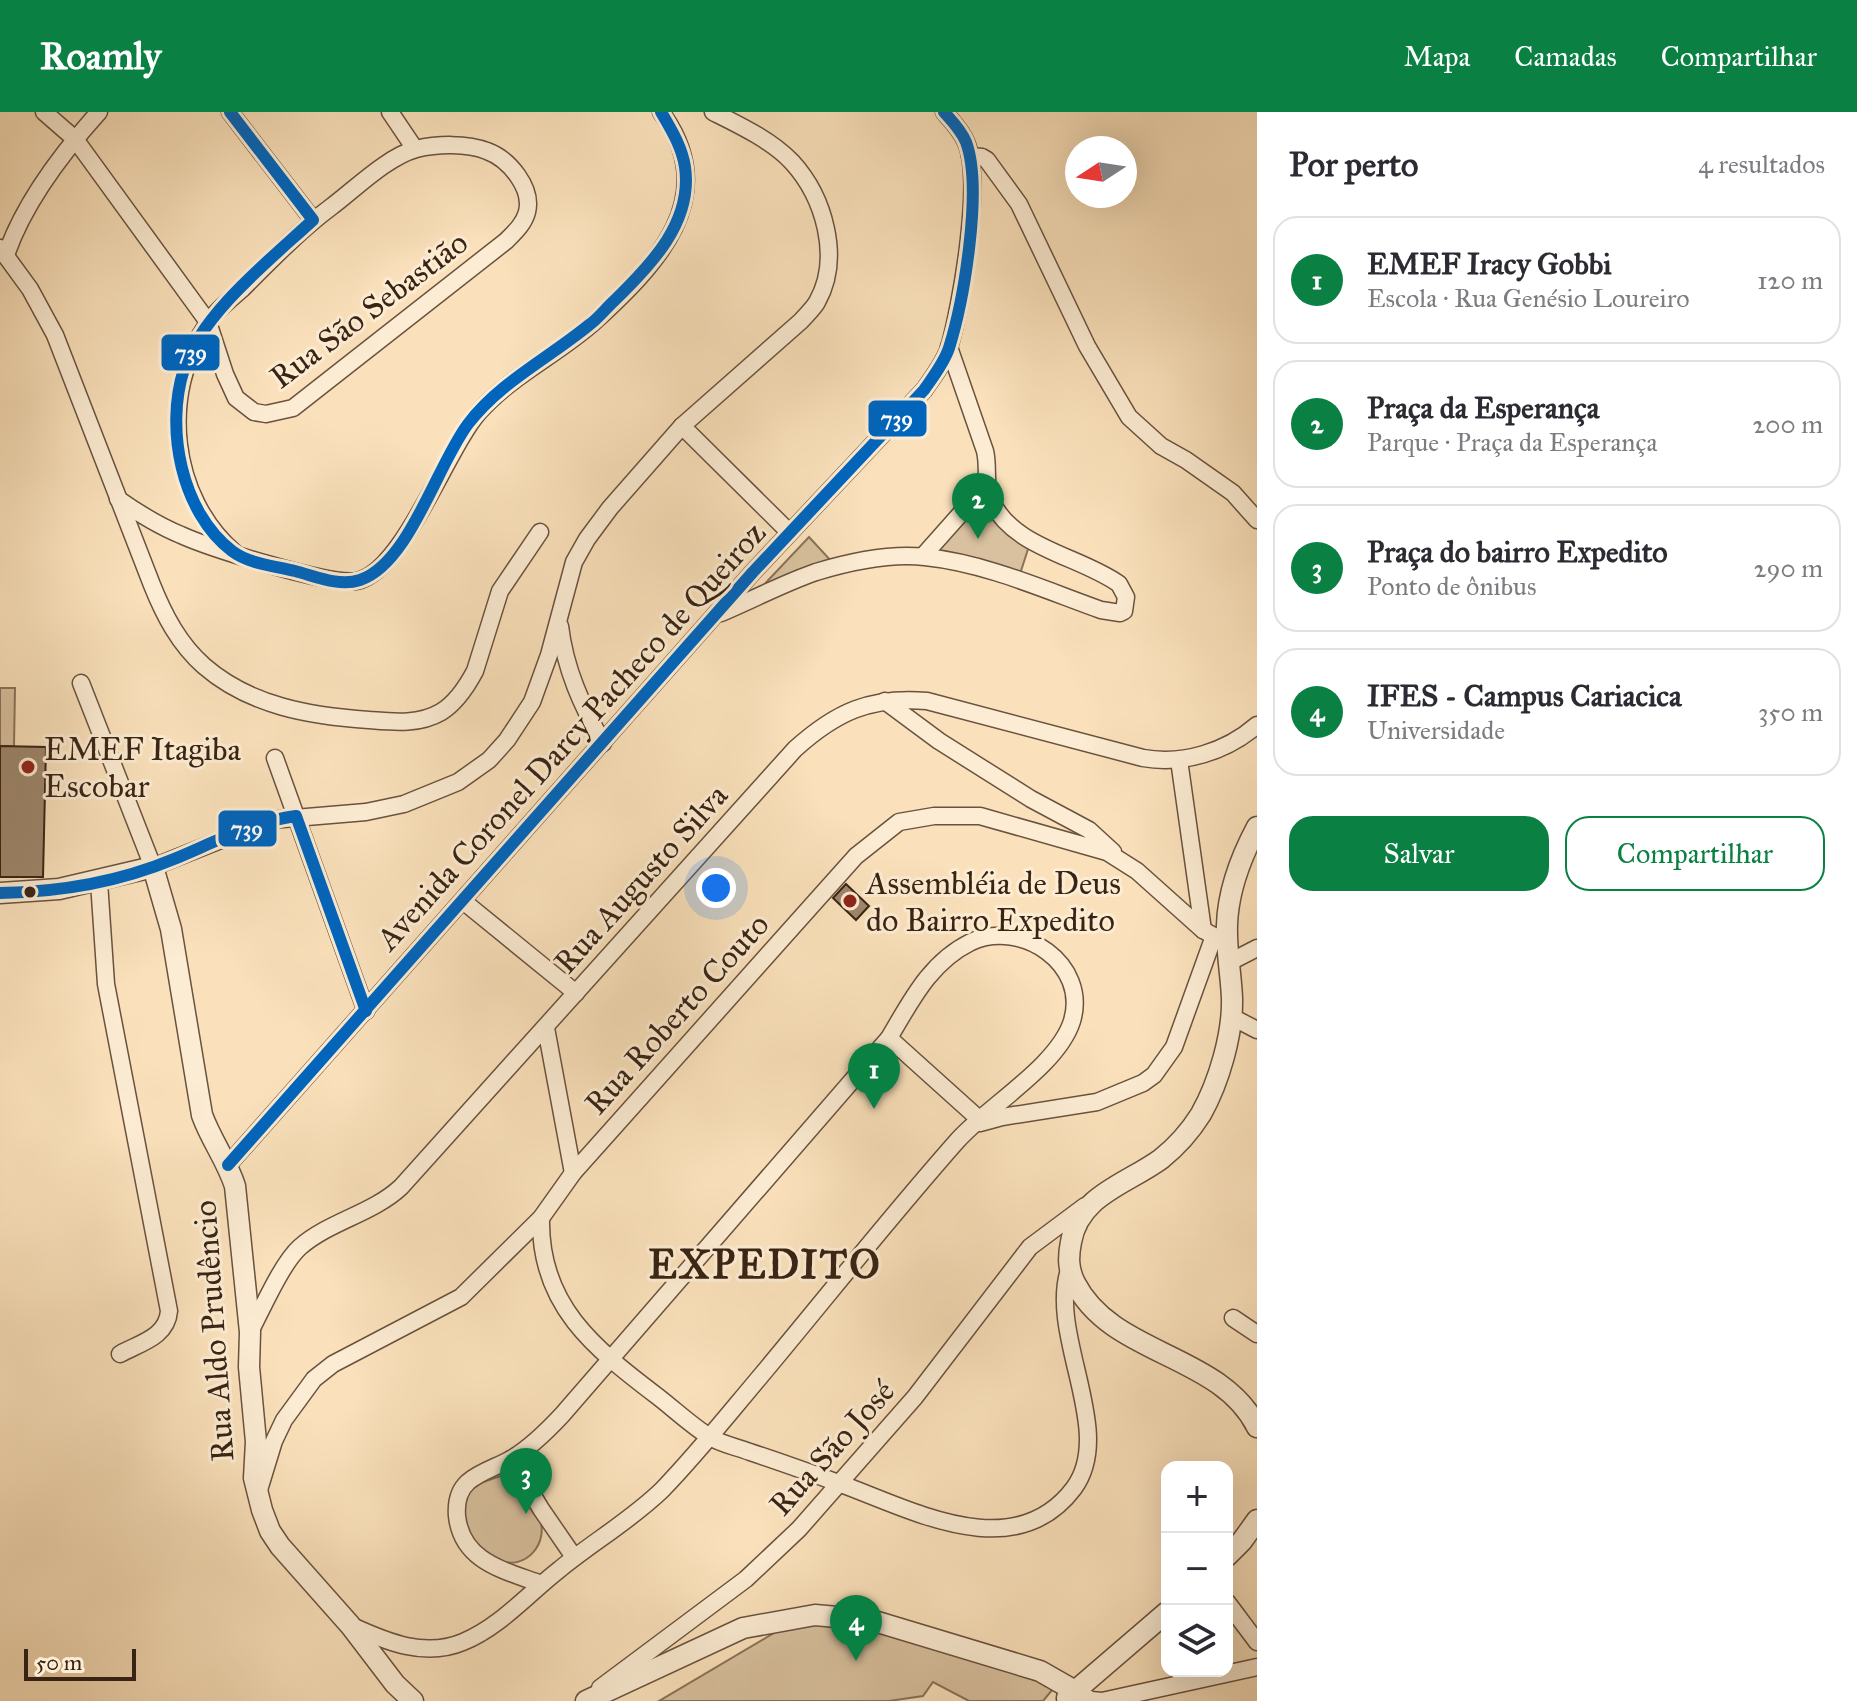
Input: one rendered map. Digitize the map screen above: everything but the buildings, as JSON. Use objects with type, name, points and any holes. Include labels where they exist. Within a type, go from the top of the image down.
[{"type":"street","name":"Rua São Sebastião","points":[[44,112],[75,139],[208,322],[236,398],[254,412],[280,413],[293,408],[518,229],[526,216],[527,197],[516,174],[498,156],[469,146],[415,149]]},
{"type":"street","points":[[99,112],[75,139],[3,251],[44,312],[159,603],[191,653],[206,668],[248,693],[300,713],[328,718],[427,719],[453,704],[475,671],[500,591],[540,532]]},
{"type":"street","points":[[230,112],[313,220]]},
{"type":"street","points":[[235,553],[203,520],[185,481],[181,460],[179,391],[187,362],[208,322],[313,220],[394,159],[415,149],[390,112]]},
{"type":"street","points":[[117,498],[179,535],[235,553],[346,582],[358,581],[379,569],[402,541],[466,427],[499,391],[593,323],[658,257],[671,236],[684,198],[684,159],[680,143],[661,112]]},
{"type":"street","points":[[0,893],[39,892],[99,882],[153,867],[255,825],[296,816],[349,814],[404,804],[458,782],[489,760],[507,740],[532,702],[549,655],[574,562],[587,539],[682,426],[801,321],[817,301],[826,278],[829,257],[822,215],[815,195],[790,160],[744,127],[713,112]]},
{"type":"street","name":"Avenida Coronel Darcy Pacheco de Queiroz","points":[[228,1165],[789,532],[809,516],[924,390],[949,347],[955,328],[966,258],[972,178],[970,156],[960,131],[944,112]]},
{"type":"street","points":[[970,156],[987,160],[1019,204],[1087,346],[1129,417],[1161,446],[1233,493],[1257,520]]},
{"type":"street","points":[[719,614],[839,566],[865,560],[923,556],[974,567],[1101,610],[1124,611],[1126,597],[1119,584],[1018,531],[991,502],[987,484],[988,462],[949,347]]},
{"type":"street","points":[[682,426],[789,532]]},
{"type":"street","points":[[923,556],[987,484]]},
{"type":"street","points":[[561,602],[559,619],[569,669],[579,699],[603,743]]},
{"type":"street","points":[[81,683],[153,867]]},
{"type":"street","name":"Rua Augusto Silva","points":[[250,1332],[296,1250],[312,1238],[392,1195],[795,749],[839,716],[870,703],[913,699],[946,704],[1143,758],[1179,760]]},
{"type":"street","points":[[885,701],[957,753],[1031,799],[1089,830],[1123,861]]},
{"type":"street","points":[[541,1218],[544,1262],[557,1297],[582,1331],[609,1359],[710,1437],[941,1521],[977,1528],[1012,1526],[1050,1513],[1077,1484],[1085,1464],[1087,1434],[1084,1405],[1065,1320],[1065,1284],[1072,1236],[1091,1202],[1170,1151],[1200,1115],[1224,1055],[1232,1017],[1230,962],[1215,935],[1179,760],[1232,743],[1257,725]]},
{"type":"street","points":[[275,758],[366,1011]]},
{"type":"street","name":"Rua Roberto Couto","points":[[257,1496],[284,1420],[314,1379],[333,1364],[461,1297],[541,1218],[573,1173],[856,856],[899,822],[944,815],[980,816],[1107,852],[1123,861],[1215,935]]},
{"type":"street","points":[[975,1123],[1097,1102],[1143,1083],[1154,1075],[1174,1047],[1215,935],[1229,912],[1237,874],[1257,827]]},
{"type":"street","name":"Rua Aldo Prudêncio","points":[[153,867],[171,929],[202,1115],[228,1165],[235,1186],[250,1332],[249,1367],[257,1496],[270,1531],[280,1546],[350,1625],[395,1684],[413,1701]]},
{"type":"street","points":[[99,882],[106,984],[169,1311],[162,1332],[120,1354]]},
{"type":"street","points":[[463,901],[576,993]]},
{"type":"street","points":[[350,1625],[386,1641],[427,1649],[443,1648],[477,1635],[510,1612],[574,1557],[639,1511],[710,1437],[975,1123],[1044,1063],[1066,1035],[1072,1021],[1075,991],[1070,977],[1051,954],[1027,940],[1000,934],[970,943],[937,964],[924,979],[889,1038],[551,1427],[511,1459],[477,1476],[460,1491],[457,1504],[459,1529],[471,1552],[481,1560],[541,1584]]},
{"type":"street","points":[[1230,962],[1257,948]]},
{"type":"street","points":[[1232,1017],[1257,1030]]},
{"type":"street","points":[[546,1028],[573,1173]]},
{"type":"street","points":[[889,1038],[975,1123]]},
{"type":"street","name":"Rua São José","points":[[584,1701],[746,1579],[799,1529],[915,1397],[1030,1247],[1091,1202]]},
{"type":"street","points":[[1069,1270],[1079,1291],[1093,1309],[1112,1325],[1221,1386],[1245,1409],[1257,1427]]},
{"type":"street","points":[[1233,1318],[1257,1334]]},
{"type":"street","points":[[511,1459],[574,1557]]},
{"type":"street","points":[[1233,1550],[1257,1520]]},
{"type":"street","points":[[1229,1605],[1257,1642]]},
{"type":"street","points":[[584,1701],[743,1628],[815,1615],[871,1620],[1040,1671],[1070,1696],[1091,1700],[1102,1701],[1257,1667]]},
{"type":"street","points":[[1070,1696],[1161,1617]]},
{"type":"shaded area","points":[[976,502],[1004,531],[1029,546],[1020,574],[941,553],[938,549]]},
{"type":"shaded area","points":[[809,537],[833,563],[757,592]]},
{"type":"shaded area","points":[[0,688],[15,688],[14,746],[0,746]]},
{"type":"shaded area","points":[[501,1476],[515,1478],[534,1507],[542,1527],[538,1545],[518,1562],[498,1560],[465,1540],[464,1498],[477,1484]]},
{"type":"shaded area","points":[[850,1620],[1047,1684],[1053,1689],[1043,1701],[969,1701],[933,1682],[923,1696],[889,1701],[659,1701],[779,1630]]},
{"type":"transit line","name":"739","points":[[230,112],[313,220],[239,288],[205,328],[193,348],[184,369],[176,417],[182,468],[200,514],[232,551],[254,562],[344,582],[360,580],[393,555],[421,511],[456,442],[481,409],[510,383],[596,319],[642,272],[666,241],[676,224],[686,187],[684,160],[661,112]]},
{"type":"transit line","name":"739","points":[[228,1165],[753,572],[935,375],[947,354],[955,327],[970,244],[973,187],[966,142],[944,112]]},
{"type":"transit line","name":"739","points":[[0,893],[67,888],[111,880],[153,867],[249,828],[296,816],[366,1011]]},
{"type":"place","name":"Praça da Esperança","points":[[978,539]]},
{"type":"place","name":"EMEF Itagiba Escobar","points":[[28,767]]},
{"type":"place","name":"Assembléia de Deus do Bairro Expedito","points":[[850,901]]},
{"type":"place","name":"EMEF Iracy Gobbi","points":[[874,1109]]},
{"type":"place","name":"Praça do bairro Expedito","points":[[526,1514]]},
{"type":"place","name":"IFES - Campus Cariacica","points":[[856,1661]]},
{"type":"district","name":"EXPEDITO","points":[[765,1264]]}]
